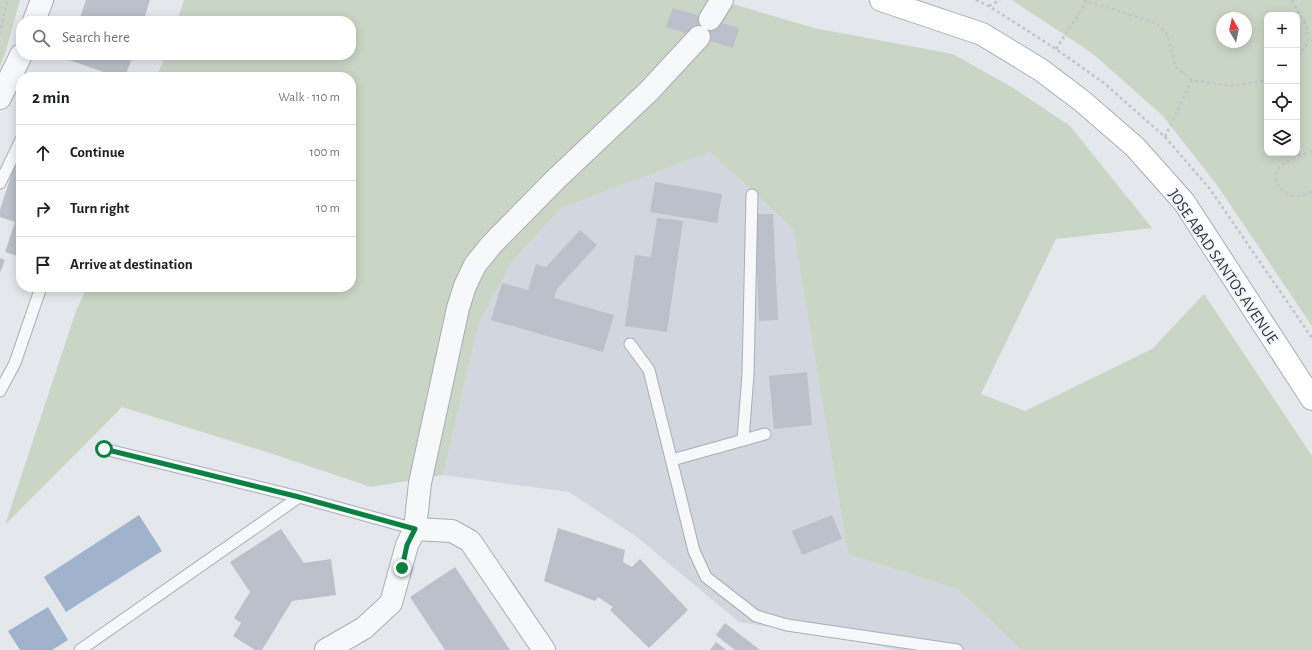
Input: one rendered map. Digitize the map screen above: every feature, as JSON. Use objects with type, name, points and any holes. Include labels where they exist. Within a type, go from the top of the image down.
[{"type":"main road","name":"JOSE ABAD SANTOS AVENUE","points":[[881,0],[982,34],[1041,70],[1082,101],[1135,147],[1184,202],[1312,399]]},
{"type":"street","points":[[36,16],[42,0]]},
{"type":"street","points":[[326,650],[364,628],[391,603],[407,545],[415,529],[420,483],[440,385],[458,308],[465,286],[475,265],[492,244],[524,212],[649,91],[705,28],[722,0]]},
{"type":"street","points":[[0,98],[19,60]]},
{"type":"street","points":[[415,529],[452,531],[470,540],[544,650]]},
{"type":"lane","points":[[0,183],[16,150]]},
{"type":"lane","points":[[743,440],[748,350],[752,195]]},
{"type":"lane","points":[[0,391],[15,362],[39,292]]},
{"type":"lane","points":[[630,344],[649,370],[694,551],[706,577],[756,616],[787,625],[957,650]]},
{"type":"lane","points":[[672,460],[765,434]]},
{"type":"lane","points":[[104,449],[299,497],[415,529]]},
{"type":"lane","points":[[80,650],[299,497]]},
{"type":"path","points":[[0,34],[7,0]]},
{"type":"path","points":[[989,6],[1000,0]]},
{"type":"path","points":[[1056,49],[1085,0],[1156,23],[1167,34],[1176,67],[1192,80],[1232,86],[1264,81]]},
{"type":"path","points":[[1292,0],[1307,27],[1308,42],[1300,54]]},
{"type":"path","points":[[1164,137],[1192,80]]},
{"type":"path","points":[[1300,155],[1312,151]]},
{"type":"path","points":[[1299,156],[1278,170],[1276,178],[1280,188],[1287,194],[1296,196],[1312,192]]},
{"type":"shaded area","points":[[710,152],[793,229],[848,554],[959,590],[1021,650],[898,650],[847,639],[739,622],[637,537],[569,492],[443,475],[478,326],[511,263],[561,208]]},
{"type":"green space","points":[[0,0],[20,0],[5,54],[0,66]]},
{"type":"green space","points":[[184,0],[719,0],[814,28],[953,54],[1015,89],[1070,126],[1152,228],[1056,239],[981,394],[1025,411],[1152,349],[1204,294],[1312,456],[1312,650],[1021,650],[959,590],[848,554],[793,229],[710,152],[561,208],[511,263],[478,326],[443,475],[371,487],[270,453],[122,407],[5,525],[76,311],[85,292],[356,292],[356,72],[159,72],[163,60],[356,60],[356,16],[179,16]]},
{"type":"green space","points":[[1012,0],[1312,0],[1312,326],[1217,185],[1163,116],[1092,53]]},
{"type":"water","points":[[139,515],[162,551],[66,612],[44,577]]},
{"type":"water","points":[[48,607],[68,640],[52,650],[20,650],[8,631]]},
{"type":"building","points":[[86,0],[150,0],[145,16],[81,16]]},
{"type":"building","points":[[673,8],[739,28],[733,48],[666,27]]},
{"type":"building","points":[[69,60],[131,60],[127,72],[104,72]]},
{"type":"building","points":[[16,160],[16,255],[5,252],[15,222],[0,217],[0,210]]},
{"type":"building","points":[[655,182],[722,194],[717,223],[650,212]]},
{"type":"building","points":[[755,214],[773,214],[778,320],[759,321]]},
{"type":"building","points":[[657,218],[683,221],[667,332],[625,326],[635,255],[651,257]]},
{"type":"building","points":[[580,230],[597,245],[557,289],[554,298],[614,315],[603,352],[491,320],[502,283],[528,290],[536,264],[546,267]]},
{"type":"building","points":[[0,258],[5,260],[0,273]]},
{"type":"building","points":[[807,372],[812,425],[774,429],[769,376]]},
{"type":"building","points":[[832,515],[842,539],[802,555],[792,531]]},
{"type":"building","points":[[558,528],[625,550],[623,562],[632,567],[640,559],[688,610],[649,648],[610,610],[613,607],[598,597],[595,601],[544,581]]},
{"type":"building","points":[[281,529],[304,563],[331,559],[336,595],[292,601],[262,650],[255,650],[233,636],[241,623],[234,618],[250,592],[230,562]]},
{"type":"building","points":[[455,567],[510,650],[445,650],[410,597]]},
{"type":"building","points":[[725,623],[760,650],[735,650],[716,635]]},
{"type":"building","points":[[716,642],[726,650],[710,650]]},
{"type":"route","points":[[104,449],[299,497],[415,529],[407,545],[402,568]]}]
